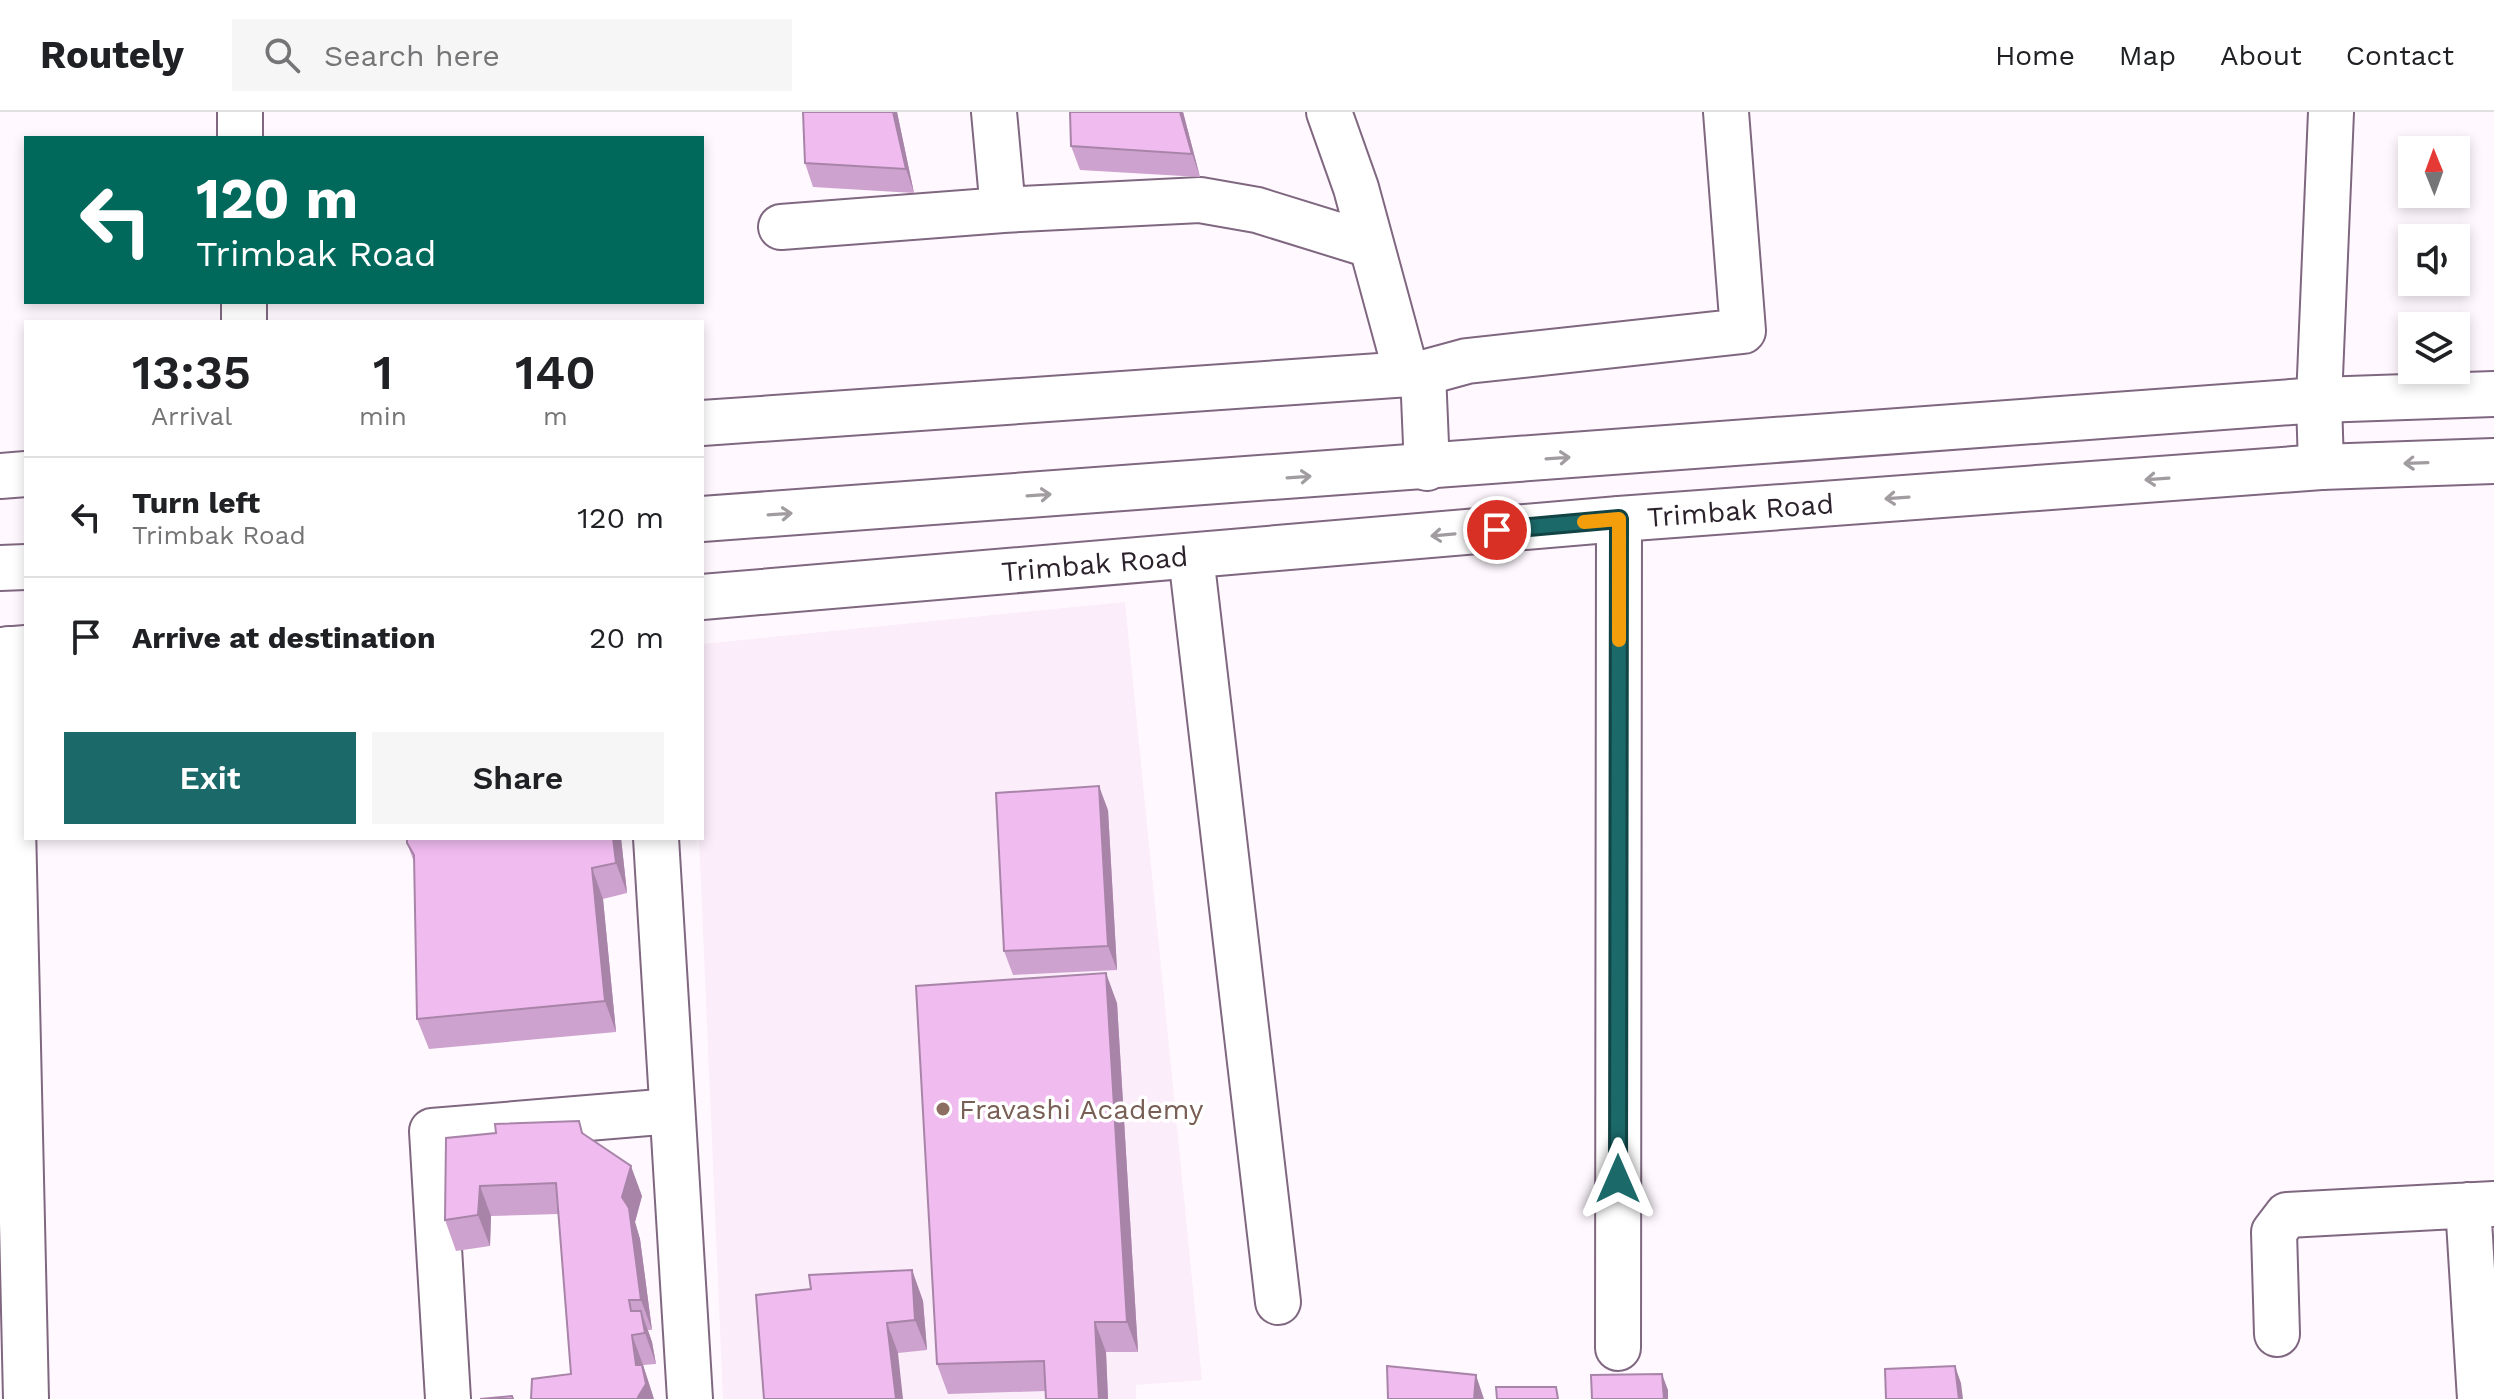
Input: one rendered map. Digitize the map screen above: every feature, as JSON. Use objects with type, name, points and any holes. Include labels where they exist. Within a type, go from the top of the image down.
[{"type":"main road","points":[[240,112],[240,136]]},
{"type":"main road","points":[[994,112],[1003,210]]},
{"type":"main road","points":[[1329,112],[1414,372],[1426,450]]},
{"type":"main road","points":[[704,423],[1414,372],[1467,361],[1743,331],[1726,112]]},
{"type":"main road","points":[[2321,467],[2319,400],[2331,112]]},
{"type":"main road","points":[[781,227],[1003,210],[1200,200],[1257,210],[1370,245]]},
{"type":"main road","points":[[704,519],[1426,450],[2319,400],[2494,394]]},
{"type":"main road","name":"Trimbak Road","points":[[704,597],[1619,519],[2321,467],[2494,461]]},
{"type":"main road","points":[[0,476],[24,474]]},
{"type":"main road","points":[[1618,1348],[1619,519]]},
{"type":"main road","points":[[1191,556],[1278,1302]]},
{"type":"main road","points":[[0,568],[24,567]]},
{"type":"main road","points":[[12,649],[26,1399]]},
{"type":"main road","points":[[656,840],[690,1399]]},
{"type":"main road","points":[[448,1399],[432,1131],[672,1111]]},
{"type":"main road","points":[[2277,1334],[2274,1232],[2287,1215],[2481,1205],[2480,1399]]},
{"type":"shaded area","name":"Fravashi Academy","points":[[1125,602],[1202,1380],[1136,1385],[1136,1399],[723,1399],[699,840],[704,840],[704,644]]},
{"type":"building","points":[[803,112],[893,112],[906,169],[805,163]]},
{"type":"building","points":[[1070,112],[1180,112],[1192,154],[1071,146]]},
{"type":"building","points":[[1099,786],[1108,946],[1004,951],[996,793]]},
{"type":"building","points":[[407,840],[613,840],[616,863],[592,868],[605,1001],[417,1019],[414,855]]},
{"type":"building","points":[[1106,973],[1127,1322],[1095,1322],[1099,1399],[1046,1399],[1044,1361],[937,1364],[916,986]]},
{"type":"building","points":[[579,1121],[582,1133],[631,1166],[622,1197],[629,1208],[641,1300],[629,1300],[631,1311],[641,1311],[645,1333],[632,1335],[636,1365],[642,1365],[646,1384],[638,1397],[640,1399],[531,1399],[532,1379],[571,1374],[556,1183],[480,1186],[478,1215],[445,1220],[446,1138],[496,1133],[495,1124]]},
{"type":"building","points":[[912,1270],[915,1320],[887,1323],[896,1399],[764,1399],[756,1295],[811,1289],[809,1275]]},
{"type":"building","points":[[1387,1366],[1476,1375],[1474,1399],[1388,1399]]},
{"type":"building","points":[[1955,1366],[1959,1399],[1886,1399],[1885,1369]]},
{"type":"building","points":[[1662,1374],[1664,1399],[1592,1399],[1591,1375]]},
{"type":"building","points":[[1496,1387],[1556,1387],[1558,1399],[1497,1399]]},
{"type":"building","points":[[512,1396],[513,1399],[480,1399]]},
{"type":"slow traffic","points":[[1584,522],[1619,519],[1619,640]]},
{"type":"place","name":"Fravashi Academy","points":[[943,1109]]},
{"type":"route","points":[[1497,530],[1619,519],[1618,1179]]}]
